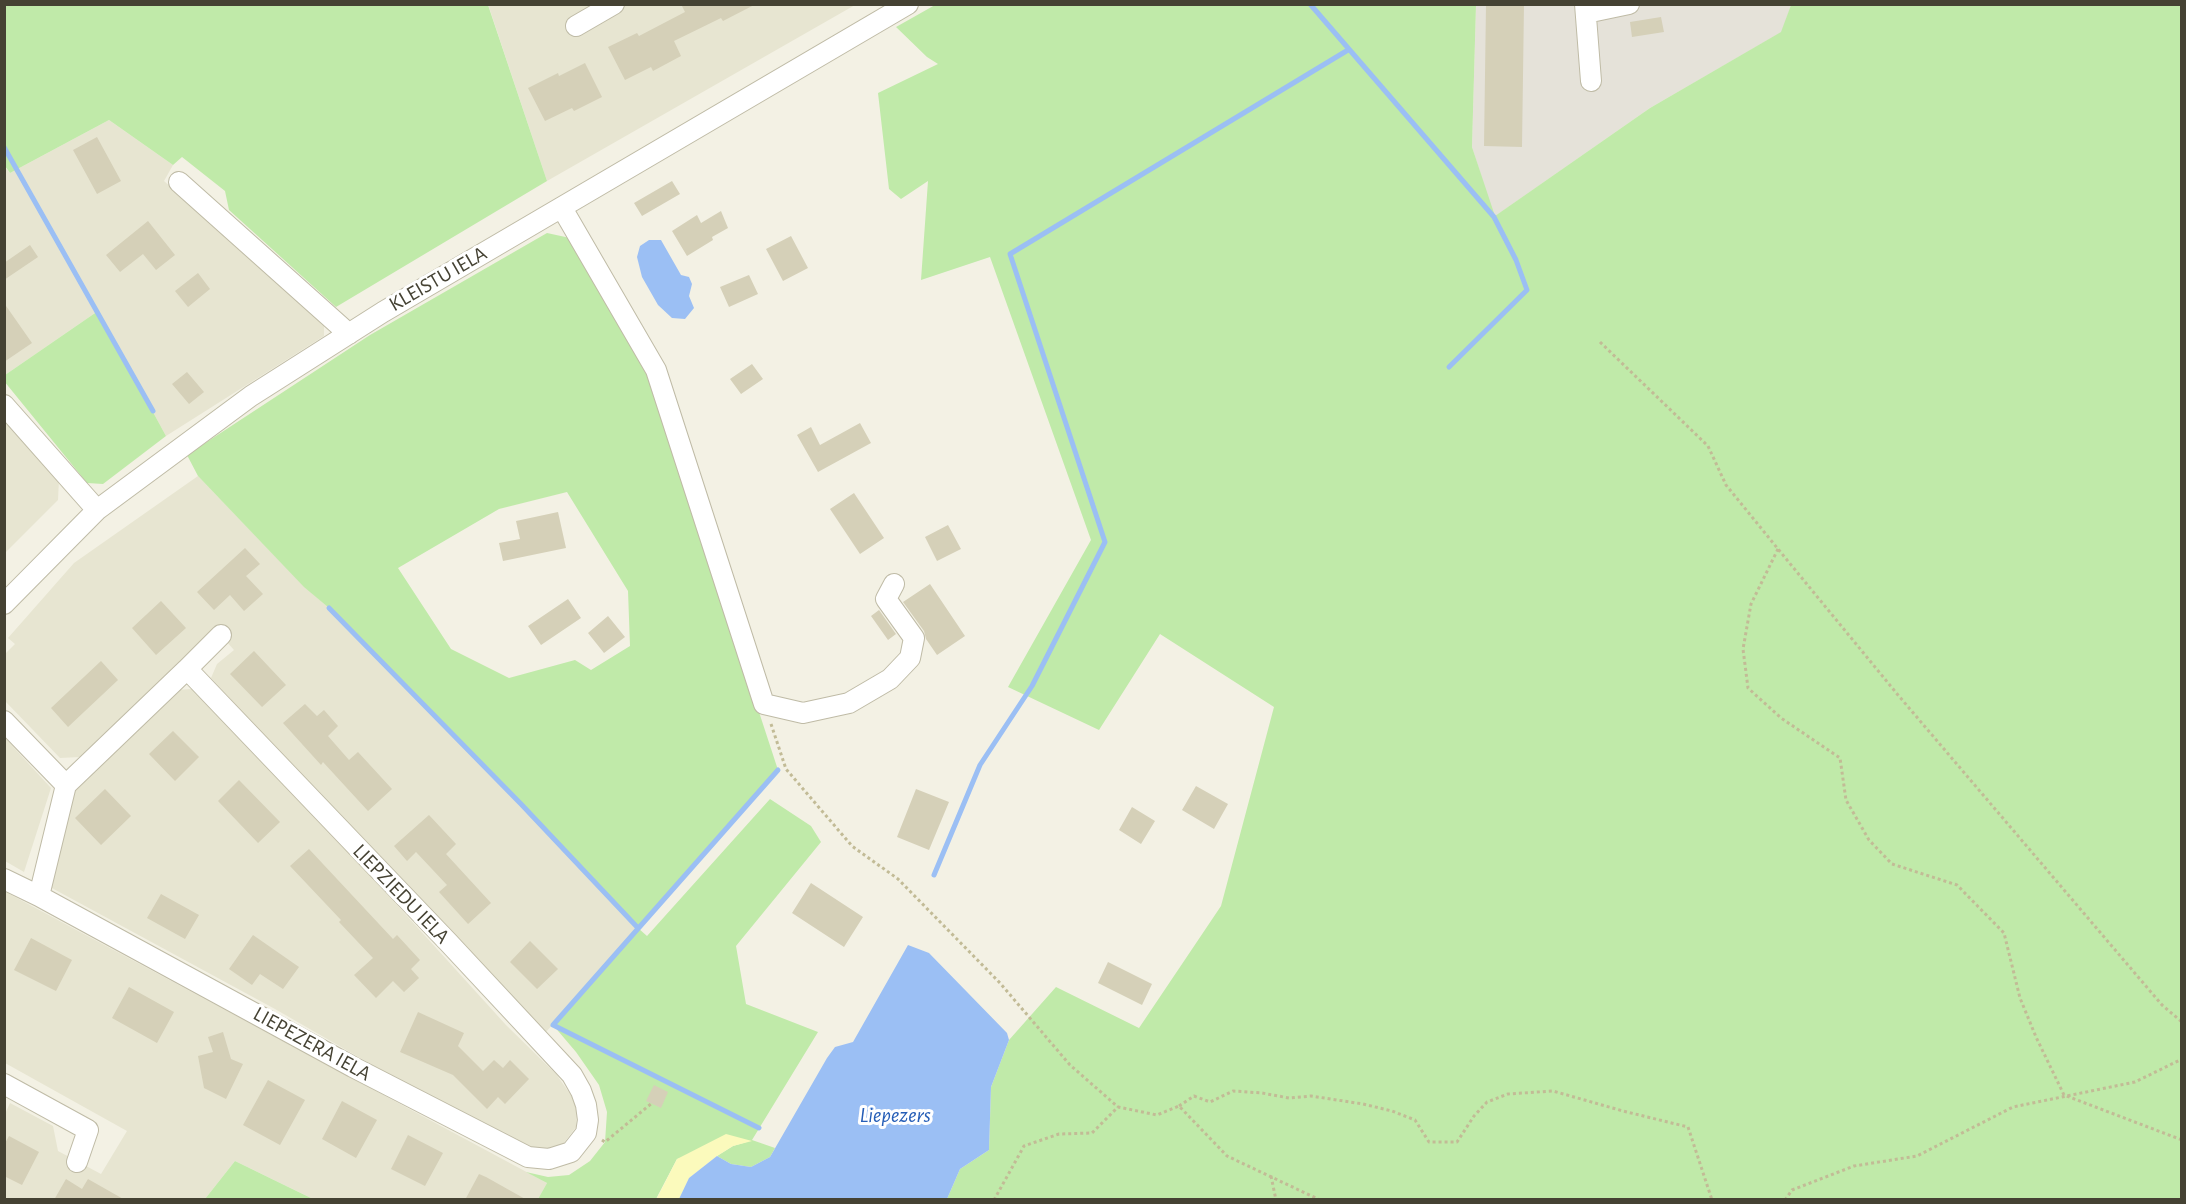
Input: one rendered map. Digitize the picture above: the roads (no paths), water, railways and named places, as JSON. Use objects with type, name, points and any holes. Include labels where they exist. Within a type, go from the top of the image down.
[{"type":"street","points":[[576,26],[614,4]]},
{"type":"street","points":[[1591,81],[1585,9],[1629,4]]},
{"type":"street","name":"KLEISTU IELA","points":[[4,604],[97,510],[251,396],[383,312],[562,208],[895,8]]},
{"type":"street","points":[[179,182],[349,334]]},
{"type":"street","points":[[562,208],[656,370],[764,704],[803,713],[849,703],[890,679],[910,658],[914,638],[885,599],[894,584]]},
{"type":"street","points":[[4,405],[97,510]]},
{"type":"street","points":[[39,896],[66,785],[221,635]]},
{"type":"street","name":"LIEPZIEDU IELA","points":[[187,669],[448,942],[572,1076],[586,1105],[588,1120],[585,1133]]},
{"type":"street","points":[[4,721],[66,785]]},
{"type":"street","name":"LIEPEZERA IELA","points":[[4,879],[354,1067],[528,1157],[549,1159],[571,1152],[585,1133]]},
{"type":"street","points":[[4,1084],[88,1130],[77,1162]]},
{"type":"water","points":[[649,240],[661,240],[681,275],[689,277],[692,284],[689,296],[694,308],[685,319],[672,318],[658,305],[642,277],[637,257],[640,246]]},
{"type":"water","name":"Liepezers","points":[[908,945],[929,953],[1007,1033],[1009,1040],[991,1087],[989,1150],[960,1169],[947,1199],[679,1199],[689,1178],[717,1156],[731,1164],[751,1167],[770,1157],[827,1058],[835,1047],[853,1042]]},
{"type":"waterway","points":[[1310,4],[1494,217],[1516,260],[1527,290],[1449,367]]},
{"type":"waterway","points":[[934,875],[980,765],[1032,686],[1105,542],[1010,254],[1348,50]]},
{"type":"waterway","points":[[4,147],[153,411]]},
{"type":"waterway","points":[[329,608],[521,804],[638,928]]},
{"type":"waterway","points":[[759,1128],[553,1025],[778,770]]}]
